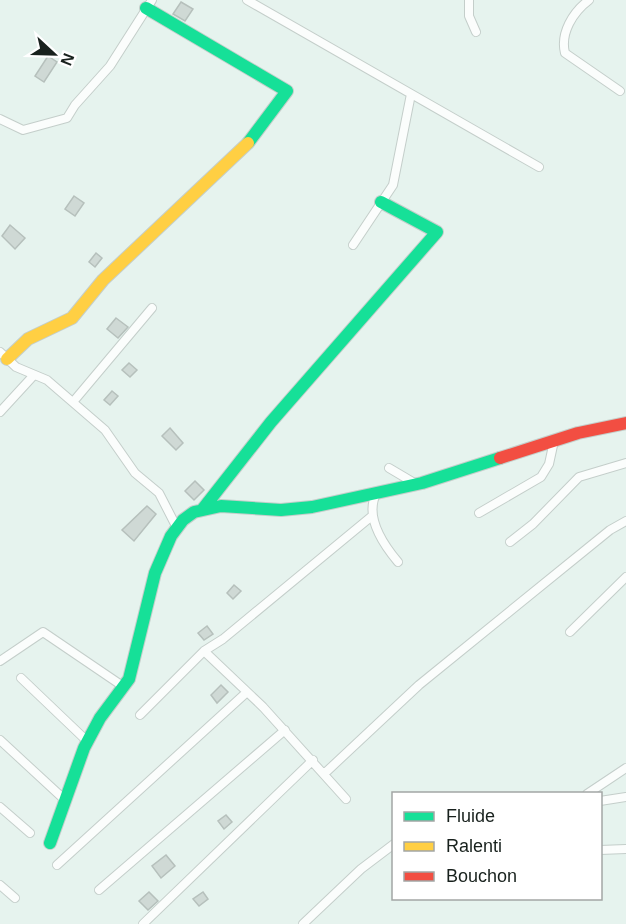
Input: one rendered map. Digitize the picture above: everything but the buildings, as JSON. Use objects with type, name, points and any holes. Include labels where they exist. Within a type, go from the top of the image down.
[{"type":"street","points":[[247,0],[539,166]]},
{"type":"street","points":[[469,0],[469,16],[476,32]]},
{"type":"street","points":[[589,0],[580,7],[568,25],[565,53],[620,91]]},
{"type":"street","points":[[0,120],[20,130],[45,126],[51,120],[66,118],[110,66],[149,4],[286,91],[241,152],[103,280],[72,318],[28,339],[3,356],[34,375],[47,380],[105,430],[135,473],[155,489],[177,528]]},
{"type":"street","points":[[353,245],[393,185],[411,94]]},
{"type":"street","points":[[202,510],[271,422],[437,232],[381,202]]},
{"type":"street","points":[[73,402],[153,308]]},
{"type":"street","points":[[0,412],[34,375]]},
{"type":"street","points":[[50,843],[60,822],[65,800],[87,741],[105,710],[124,687],[132,672],[154,581],[177,528],[187,516],[202,510],[244,505],[293,510],[416,484],[592,428],[626,423]]},
{"type":"street","points":[[479,513],[542,477],[549,464],[554,441]]},
{"type":"street","points":[[510,542],[533,524],[579,477],[626,463]]},
{"type":"street","points":[[390,468],[416,484]]},
{"type":"street","points":[[376,492],[371,502],[372,516],[381,538],[398,562]]},
{"type":"street","points":[[140,715],[204,651],[223,639],[372,516]]},
{"type":"street","points":[[325,773],[419,685],[610,530],[626,521]]},
{"type":"street","points":[[570,632],[626,577]]},
{"type":"street","points":[[0,661],[43,632],[124,687]]},
{"type":"street","points":[[204,651],[285,729],[346,799]]},
{"type":"street","points":[[21,678],[87,741]]},
{"type":"street","points":[[57,865],[247,692]]},
{"type":"street","points":[[99,890],[285,729]]},
{"type":"street","points":[[0,740],[65,800]]},
{"type":"street","points":[[143,924],[313,760]]},
{"type":"street","points":[[590,792],[626,768]]},
{"type":"street","points":[[602,801],[626,797]]},
{"type":"street","points":[[0,807],[30,833]]},
{"type":"street","points":[[303,924],[361,869],[392,845]]},
{"type":"street","points":[[602,850],[626,849]]},
{"type":"street","points":[[0,885],[15,898]]},
{"type":"traffic: fast","points":[[146,8],[287,91],[248,143]]},
{"type":"traffic: fast","points":[[202,510],[271,422],[437,232],[381,202]]},
{"type":"traffic: fast","points":[[50,843],[84,748],[100,718],[129,679],[155,573],[171,536],[183,520],[194,512],[221,506],[281,510],[312,507],[422,483],[500,458]]},
{"type":"traffic: slow","points":[[7,359],[28,339],[72,318],[103,280],[248,143]]},
{"type":"traffic: jam","points":[[500,458],[578,433],[626,423]]}]
